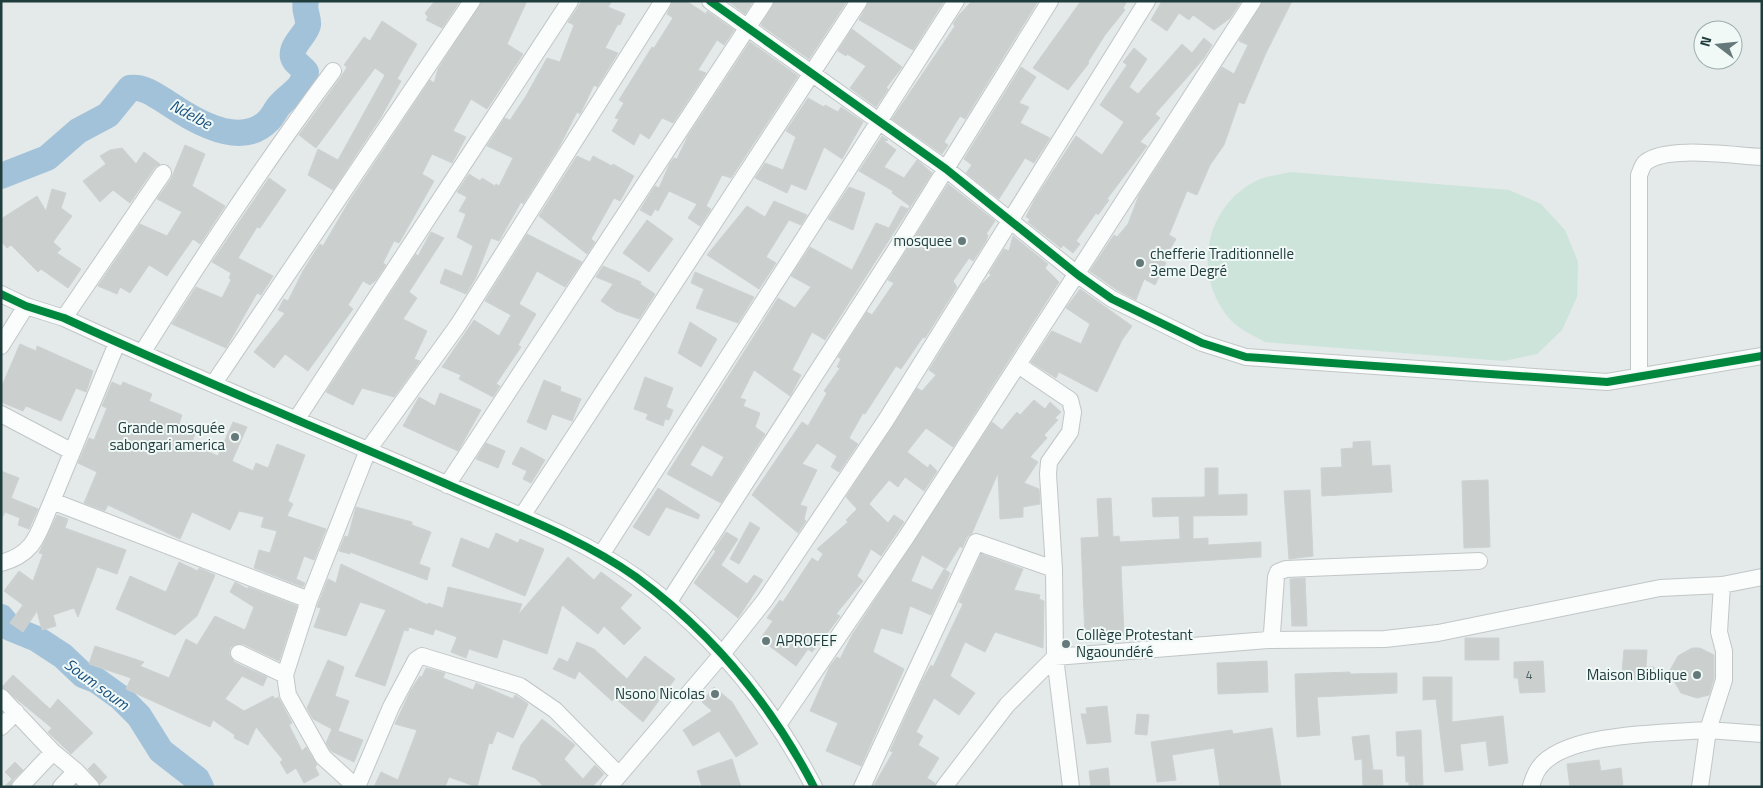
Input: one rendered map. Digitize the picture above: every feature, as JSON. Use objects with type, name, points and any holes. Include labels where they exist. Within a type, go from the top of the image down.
[{"type":"street","points":[[214,383],[472,1]]},
{"type":"street","points":[[296,420],[570,1]]},
{"type":"street","points":[[663,1],[458,324],[368,450],[309,600],[286,675],[288,695],[323,757],[356,787],[391,707],[416,660],[422,656],[520,686],[555,710],[614,781],[723,653],[765,600],[886,420],[1147,1]]},
{"type":"street","points":[[710,1],[946,169],[1010,221],[1041,243],[1078,275],[1112,299],[1202,343],[1246,357],[1606,382],[1762,356]]},
{"type":"street","points":[[447,484],[765,1]]},
{"type":"street","points":[[522,516],[859,1]]},
{"type":"street","points":[[601,555],[956,1]]},
{"type":"street","points":[[668,603],[946,169],[1050,1]]},
{"type":"street","points":[[778,725],[907,536],[1078,275],[1253,1]]},
{"type":"street","points":[[142,354],[181,290],[289,131],[333,71]]},
{"type":"street","points":[[1639,376],[1639,175],[1644,163],[1654,157],[1673,152],[1762,157]]},
{"type":"street","points":[[64,318],[163,173]]},
{"type":"street","points":[[1,294],[26,306],[64,318],[142,354],[214,383],[522,516],[601,555],[635,577],[668,603],[723,653],[778,725],[814,787]]},
{"type":"street","points":[[1,346],[26,306]]},
{"type":"street","points":[[1,563],[14,560],[32,547],[117,343]]},
{"type":"street","points":[[1018,365],[1070,400],[1074,412],[1070,432],[1049,462],[1048,474],[1054,569],[1055,657],[1071,787]]},
{"type":"street","points":[[1,414],[71,451]]},
{"type":"street","points":[[52,501],[309,600]]},
{"type":"street","points":[[862,787],[976,542],[1054,569]]},
{"type":"street","points":[[1268,640],[1272,633],[1276,576],[1278,572],[1286,569],[1479,561]]},
{"type":"street","points":[[944,787],[1007,705],[1055,657],[1268,640],[1385,639],[1438,633],[1660,588],[1722,585],[1762,577]]},
{"type":"street","points":[[1700,787],[1708,730],[1724,680],[1724,651],[1719,632],[1722,585]]},
{"type":"street","points":[[239,653],[286,675]]},
{"type":"street","points":[[1,697],[53,752],[76,771],[91,787]]},
{"type":"street","points":[[1,727],[16,712]]},
{"type":"street","points":[[1528,786],[1539,767],[1562,751],[1599,738],[1708,730],[1762,734]]},
{"type":"street","points":[[20,787],[53,752]]},
{"type":"street","points":[[61,787],[76,771]]},
{"type":"green space","points":[[1290,172],[1509,190],[1541,204],[1565,230],[1578,262],[1577,297],[1562,330],[1537,354],[1504,361],[1265,342],[1245,331],[1235,324],[1221,307],[1212,288],[1208,267],[1209,247],[1214,227],[1224,209],[1238,193],[1260,179]]},
{"type":"building","points":[[435,1],[460,1],[442,28],[426,20],[428,17],[425,13]]},
{"type":"building","points":[[482,1],[527,1],[507,44],[523,54],[487,109],[471,99],[453,131],[466,137],[452,163],[432,154],[422,174],[434,181],[399,243],[394,241],[383,263],[386,265],[376,280],[370,285],[363,281],[348,305],[353,309],[308,371],[285,354],[274,368],[254,352],[285,313],[278,310],[284,299],[288,301],[303,271],[320,244],[323,246],[350,200],[430,80],[434,83],[438,69]]},
{"type":"building","points":[[582,1],[612,1],[608,7],[625,14],[605,48],[618,53],[597,87],[594,85],[580,114],[577,112],[559,147],[523,204],[521,202],[499,241],[491,238],[476,277],[466,294],[440,283],[445,269],[462,276],[473,246],[457,237],[466,214],[459,211],[467,197],[457,192],[469,174],[480,181],[482,178],[495,186],[496,184],[499,186],[513,158],[487,146],[505,118],[510,120],[547,58],[560,62],[574,25],[568,22]]},
{"type":"building","points":[[673,1],[686,1],[706,14],[707,11],[734,30],[724,45],[717,40],[698,70],[706,73],[673,123],[662,118],[649,139],[640,133],[634,145],[612,131],[619,119],[615,118],[624,103],[619,100],[652,47],[654,48],[673,18],[667,14]]},
{"type":"building","points":[[728,1],[753,1],[745,14]]},
{"type":"building","points":[[775,1],[847,1],[809,59],[761,25]]},
{"type":"building","points":[[869,1],[944,1],[913,50],[859,20]]},
{"type":"building","points":[[972,1],[1038,1],[965,119],[960,116],[944,142],[948,145],[942,154],[892,119],[955,26],[953,24],[959,15]]},
{"type":"building","points":[[1081,1],[1127,1],[1123,8],[1125,10],[1105,35],[1089,63],[1068,90],[1033,68]]},
{"type":"building","points":[[1162,1],[1241,1],[1230,18],[1214,30],[1193,15],[1189,20],[1179,13],[1167,31],[1151,20]]},
{"type":"building","points":[[1263,1],[1292,1],[1266,53],[1244,104],[1239,102],[1224,145],[1210,165],[1197,195],[1187,191],[1169,235],[1176,239],[1163,261],[1166,263],[1155,285],[1144,279],[1136,300],[1117,290],[1090,271],[1114,235],[1117,237],[1128,224],[1139,195],[1222,67],[1234,74],[1248,45],[1239,41]]},
{"type":"building","points":[[382,21],[417,44],[397,79],[401,81],[381,117],[333,190],[308,175],[318,149],[338,160],[385,75],[375,68],[316,148],[299,135],[341,77],[347,67],[344,65],[364,37],[370,41]]},
{"type":"building","points":[[852,29],[902,67],[886,88],[888,89],[876,107],[850,88],[866,66],[847,54],[846,56],[838,51]]},
{"type":"building","points":[[1204,38],[1212,45],[1204,58],[1155,114],[1160,118],[1140,142],[1147,146],[1107,199],[1109,200],[1098,215],[1096,213],[1076,241],[1080,244],[1073,253],[1063,245],[1061,248],[1028,222],[1030,219],[1026,217],[1035,199],[1076,136],[1102,155],[1124,122],[1100,105],[1127,65],[1123,62],[1134,48],[1147,59],[1129,87],[1138,94],[1182,44],[1192,53]]},
{"type":"building","points":[[750,42],[798,76],[731,178],[722,175],[706,206],[711,209],[700,226],[688,218],[697,204],[669,191],[658,211],[655,209],[651,216],[640,210],[655,186],[659,188],[670,163],[674,158],[677,159],[688,136]]},
{"type":"building","points":[[1021,67],[1036,77],[1019,103],[1029,107],[1020,123],[1050,138],[1034,163],[1025,158],[999,199],[966,173],[972,165],[964,159]]},
{"type":"building","points":[[808,98],[838,112],[841,107],[863,122],[842,159],[824,147],[806,190],[791,184],[787,193],[755,178],[765,163],[783,170],[796,137],[786,131]]},
{"type":"building","points":[[882,136],[888,140],[884,141],[896,150],[884,167],[904,178],[917,160],[932,173],[825,340],[812,332],[792,370],[801,375],[790,396],[754,370],[740,398],[746,400],[743,406],[760,413],[755,427],[765,434],[721,503],[667,474],[778,298],[795,308],[811,287],[791,276],[810,247],[852,270],[876,223],[889,228],[901,206],[908,209],[910,206],[892,193],[893,191],[859,171]],"holes":[[[702,445],[724,457],[712,477],[690,465]]]},
{"type":"building","points":[[185,145],[205,154],[192,186],[225,206],[200,244],[193,239],[167,276],[149,265],[130,293],[120,287],[117,294],[98,286],[140,224],[167,236],[182,212],[157,199],[171,179]]},
{"type":"building","points":[[122,148],[136,164],[144,152],[160,164],[155,167],[130,203],[113,190],[100,202],[83,181],[106,164],[100,156],[110,150]]},
{"type":"building","points":[[577,156],[590,162],[593,156],[612,166],[613,164],[634,176],[620,201],[614,198],[591,239],[595,242],[587,254],[539,216]]},
{"type":"building","points":[[269,178],[286,190],[260,228],[257,227],[238,258],[273,276],[261,295],[257,293],[226,348],[172,324],[196,287],[222,298],[231,280],[229,278],[231,273],[212,262]]},
{"type":"building","points":[[948,184],[995,221],[986,234],[988,235],[986,241],[973,261],[969,258],[953,281],[957,287],[925,338],[923,337],[901,369],[896,366],[865,414],[863,413],[849,438],[858,444],[839,472],[831,467],[837,456],[817,443],[802,464],[817,470],[800,505],[807,507],[804,519],[806,521],[798,533],[752,495],[802,422],[808,426],[827,393],[824,391],[840,368],[837,367],[841,359],[838,357],[867,312],[872,315],[894,283],[888,280]]},
{"type":"building","points":[[849,187],[865,193],[853,230],[828,219]]},
{"type":"building","points":[[52,189],[66,193],[61,208],[72,216],[53,242],[61,249],[57,253],[81,269],[68,288],[41,269],[38,272],[11,245],[7,248],[1,241],[1,219],[37,196],[46,211]]},
{"type":"building","points":[[774,201],[807,215],[801,225],[789,220],[766,257],[776,263],[759,289],[707,255],[747,206],[765,217]]},
{"type":"building","points":[[647,220],[673,239],[649,272],[623,253]]},
{"type":"building","points":[[431,232],[444,238],[409,292],[417,298],[403,319],[427,331],[414,359],[420,361],[394,397],[362,388],[353,405],[326,392],[416,254],[418,256]]},
{"type":"building","points":[[527,234],[582,262],[565,287],[537,271],[519,304],[536,314],[518,345],[521,347],[496,384],[500,386],[493,397],[459,379],[461,375],[442,367],[474,320],[499,336],[511,315],[485,301]]},
{"type":"building","points":[[1013,236],[1048,264],[1045,268],[1059,282],[953,447],[926,428],[907,452],[928,468],[930,464],[937,471],[924,491],[905,477],[898,487],[889,480],[869,504],[888,523],[894,515],[904,522],[881,556],[871,549],[857,576],[863,581],[836,614],[840,616],[823,639],[812,652],[808,649],[796,666],[760,639],[773,621],[767,618],[780,600],[783,602],[812,558],[818,562],[823,554],[817,549],[848,522],[846,520],[857,509],[846,497],[917,388],[922,391],[936,375],[929,370],[982,284],[991,275],[989,273],[1004,249],[1009,251]]},
{"type":"building","points":[[603,266],[641,282],[640,284],[655,294],[639,319],[616,311],[601,301],[613,284],[596,277]]},
{"type":"building","points":[[695,272],[754,297],[738,323],[696,308],[704,289],[691,283]]},
{"type":"building","points":[[1080,289],[1132,326],[1122,340],[1097,392],[1059,372],[1056,378],[1031,362],[1052,331],[1081,344],[1090,324],[1066,308]]},
{"type":"building","points":[[690,322],[717,339],[701,367],[678,353]]},
{"type":"building","points":[[20,344],[36,351],[37,346],[93,371],[86,392],[76,388],[61,421],[26,406],[23,411],[1,402],[1,388]]},
{"type":"building","points":[[645,377],[673,388],[666,407],[673,410],[669,420],[665,419],[663,426],[646,419],[648,414],[634,409]]},
{"type":"building","points":[[544,380],[561,387],[560,391],[581,399],[572,421],[552,414],[546,430],[527,422]]},
{"type":"building","points":[[112,382],[121,386],[123,382],[152,394],[149,401],[182,415],[179,424],[196,431],[191,444],[218,456],[233,422],[247,427],[232,461],[253,471],[256,463],[268,468],[277,444],[305,455],[288,501],[293,504],[287,516],[326,529],[314,560],[304,556],[296,579],[305,583],[303,587],[254,568],[259,550],[270,553],[277,531],[261,527],[264,517],[239,511],[230,530],[192,512],[180,539],[108,505],[105,511],[84,503],[97,472],[78,463],[89,438],[94,440],[107,408],[102,406]]},
{"type":"building","points":[[440,393],[481,410],[458,451],[403,426],[419,397],[435,406]]},
{"type":"building","points":[[1034,400],[1045,409],[1050,402],[1061,412],[1055,418],[1058,420],[1044,435],[1047,438],[1030,457],[1038,462],[1024,483],[1039,489],[1040,504],[1023,507],[1023,517],[1000,519],[998,473],[972,533],[967,537],[962,548],[960,546],[946,569],[922,555],[911,581],[932,590],[944,569],[950,573],[931,615],[910,606],[902,634],[881,628],[873,652],[904,669],[861,766],[826,751],[838,723],[810,711],[830,666],[837,657],[840,659],[852,635],[992,422],[1002,430],[1017,412],[1020,415]]},
{"type":"building","points":[[1370,441],[1372,466],[1390,465],[1392,492],[1322,496],[1321,468],[1342,467],[1341,449],[1353,448],[1353,442]]},
{"type":"building","points":[[486,443],[505,451],[498,468],[476,459]]},
{"type":"building","points":[[521,447],[545,460],[531,483],[523,479],[527,471],[512,464]]},
{"type":"building","points":[[1205,468],[1218,468],[1218,495],[1247,494],[1247,515],[1193,516],[1193,539],[1208,538],[1208,545],[1261,542],[1261,557],[1121,566],[1124,635],[1085,637],[1081,538],[1099,537],[1097,499],[1111,498],[1113,537],[1119,536],[1120,542],[1180,539],[1179,516],[1153,517],[1152,498],[1205,497]]},
{"type":"building","points":[[1,471],[19,478],[11,498],[38,509],[29,529],[18,525],[20,518],[5,512],[1,520]]},
{"type":"building","points":[[1488,480],[1490,547],[1464,548],[1462,481]]},
{"type":"building","points":[[658,488],[700,515],[698,519],[666,507],[649,536],[633,527]]},
{"type":"building","points":[[1310,490],[1313,556],[1289,559],[1284,491]]},
{"type":"building","points":[[356,507],[412,522],[412,525],[431,532],[419,564],[430,568],[427,580],[350,552],[350,554],[339,551],[345,536],[348,537]]},
{"type":"building","points":[[57,515],[68,519],[65,528],[126,550],[117,574],[97,567],[78,617],[74,608],[53,615],[56,626],[42,630],[37,611],[23,632],[10,623],[23,605],[4,591],[19,571],[33,581],[43,554],[39,553]]},
{"type":"building","points":[[750,522],[760,528],[739,564],[730,559]]},
{"type":"building","points":[[726,532],[738,539],[721,565],[747,584],[754,575],[763,580],[738,618],[694,583],[716,551],[714,550]]},
{"type":"building","points":[[496,533],[518,543],[520,539],[544,549],[525,596],[452,566],[461,538],[489,549]]},
{"type":"building","points":[[981,554],[1023,569],[1014,590],[1040,595],[1039,599],[1044,601],[1043,648],[995,632],[985,652],[965,642],[950,676],[975,693],[959,715],[934,698],[916,732],[923,736],[918,745],[939,758],[927,778],[935,783],[934,787],[873,787],[893,752],[890,751],[921,683],[931,665],[933,667],[963,604],[959,602]]},
{"type":"building","points":[[568,557],[594,580],[601,572],[632,595],[620,608],[641,628],[624,645],[604,626],[598,634],[562,605],[547,654],[503,639],[497,658],[469,649],[466,658],[451,652],[457,637],[435,629],[433,635],[409,627],[408,631],[404,630],[385,686],[355,676],[386,610],[360,602],[346,636],[314,627],[321,608],[317,607],[328,579],[336,583],[341,564],[428,605],[428,603],[443,608],[448,587],[522,604],[518,615]]},
{"type":"building","points":[[179,562],[198,571],[199,568],[215,575],[197,616],[175,635],[116,609],[130,576],[166,592]]},
{"type":"building","points":[[1305,578],[1307,626],[1292,626],[1290,579]]},
{"type":"building","points":[[235,582],[248,589],[248,587],[297,606],[279,661],[243,644],[234,645],[230,648],[229,654],[234,662],[267,677],[263,686],[242,676],[225,699],[244,711],[273,696],[275,699],[278,697],[292,723],[289,725],[302,751],[306,747],[317,765],[315,767],[319,775],[304,783],[296,768],[287,774],[280,762],[283,760],[256,727],[248,745],[234,738],[235,735],[213,720],[210,727],[126,689],[131,678],[89,664],[95,646],[144,662],[140,666],[169,678],[186,639],[197,645],[215,616],[245,630],[254,607],[230,592]]},
{"type":"building","points":[[1465,638],[1499,638],[1499,660],[1465,660]]},
{"type":"building","points":[[577,642],[594,649],[627,679],[645,656],[675,679],[643,722],[615,698],[612,701],[579,671],[575,679],[553,669],[559,658],[568,662]]},
{"type":"building","name":"Maison Biblique","points":[[1692,648],[1700,648],[1714,655],[1714,678],[1709,695],[1697,698],[1681,693],[1669,672],[1678,656]]},
{"type":"building","points":[[1624,650],[1647,650],[1646,667],[1654,667],[1654,680],[1627,679],[1628,671],[1622,671]]},
{"type":"building","points":[[328,660],[344,667],[335,696],[349,701],[338,731],[363,740],[354,762],[331,751],[326,743],[332,729],[313,719],[307,708]]},
{"type":"building","points":[[1267,661],[1268,692],[1218,694],[1217,663]]},
{"type":"building","points":[[1543,661],[1545,692],[1520,693],[1518,678],[1514,678],[1514,662]]},
{"type":"building","points":[[426,668],[445,673],[443,678],[473,690],[476,683],[513,699],[515,695],[528,704],[513,738],[497,731],[492,744],[489,743],[477,787],[449,777],[445,787],[374,787],[381,772],[398,780],[417,730],[395,724],[411,690],[420,676],[422,677]]},
{"type":"building","points":[[1350,672],[1350,674],[1397,673],[1397,693],[1317,697],[1320,735],[1297,737],[1295,674]]},
{"type":"building","points":[[13,675],[50,709],[58,699],[93,733],[71,754],[48,732],[52,728],[2,687]]},
{"type":"building","points":[[1423,677],[1452,677],[1452,722],[1503,716],[1508,763],[1489,766],[1486,741],[1460,744],[1463,770],[1445,772],[1436,699],[1423,700]]},
{"type":"building","points":[[714,687],[732,702],[758,744],[736,757],[719,731],[693,746],[683,730],[712,711],[702,702]]},
{"type":"building","points":[[1107,706],[1111,742],[1087,744],[1081,714],[1087,714],[1086,708]]},
{"type":"building","points":[[1137,714],[1149,715],[1147,735],[1135,734]]},
{"type":"building","points":[[542,719],[575,745],[564,759],[583,779],[595,765],[604,774],[592,787],[544,787],[535,778],[512,769],[521,745]]},
{"type":"building","points":[[1272,728],[1281,787],[1220,787],[1214,748],[1172,755],[1176,780],[1157,782],[1151,742],[1232,730],[1233,734]]},
{"type":"building","points":[[1421,730],[1423,787],[1409,787],[1409,782],[1406,782],[1405,756],[1397,756],[1396,732]]},
{"type":"building","points":[[1369,735],[1373,770],[1382,770],[1383,787],[1363,787],[1362,759],[1355,760],[1352,737]]},
{"type":"building","points":[[732,759],[741,787],[702,787],[697,771]]},
{"type":"building","points":[[1599,760],[1601,771],[1621,768],[1623,787],[1570,787],[1567,764]]},
{"type":"building","points":[[15,762],[23,770],[13,780],[10,787],[4,787],[12,779],[5,772]]},
{"type":"building","points":[[94,763],[107,777],[100,784],[88,769]]},
{"type":"building","points":[[1108,768],[1110,787],[1091,787],[1089,771]]},
{"type":"waterway","name":"Ndelbe","points":[[1,176],[47,158],[78,131],[108,115],[130,88],[141,89],[151,93],[193,119],[219,130],[246,132],[258,128],[272,117],[282,102],[298,88],[304,79],[306,72],[295,61],[293,51],[308,25],[305,8],[306,1]]},
{"type":"waterway","name":"Soum soum","points":[[1,617],[10,628],[37,639],[63,656],[83,675],[96,680],[121,698],[139,716],[161,751],[197,779],[201,787]]},
{"type":"cycle path","points":[[710,1],[946,169],[1078,275],[1112,299],[1202,343],[1246,357],[1607,382],[1762,356]]},
{"type":"cycle path","points":[[1,294],[26,306],[64,318],[518,515],[567,537],[614,562],[663,598],[714,646],[759,699],[779,727],[814,787]]},
{"type":"place","name":"mosquee","points":[[962,241]]},
{"type":"place","name":"chefferie Traditionnelle 3eme Degré","points":[[1140,263]]},
{"type":"place","name":"Grande mosquée sabongari america","points":[[235,437]]},
{"type":"place","name":"APROFEF","points":[[766,641]]},
{"type":"place","name":"Collège Protestant Ngaoundéré","points":[[1066,644]]},
{"type":"place","name":"Maison Biblique","points":[[1697,675]]},
{"type":"place","name":"Nsono Nicolas","points":[[715,694]]}]
